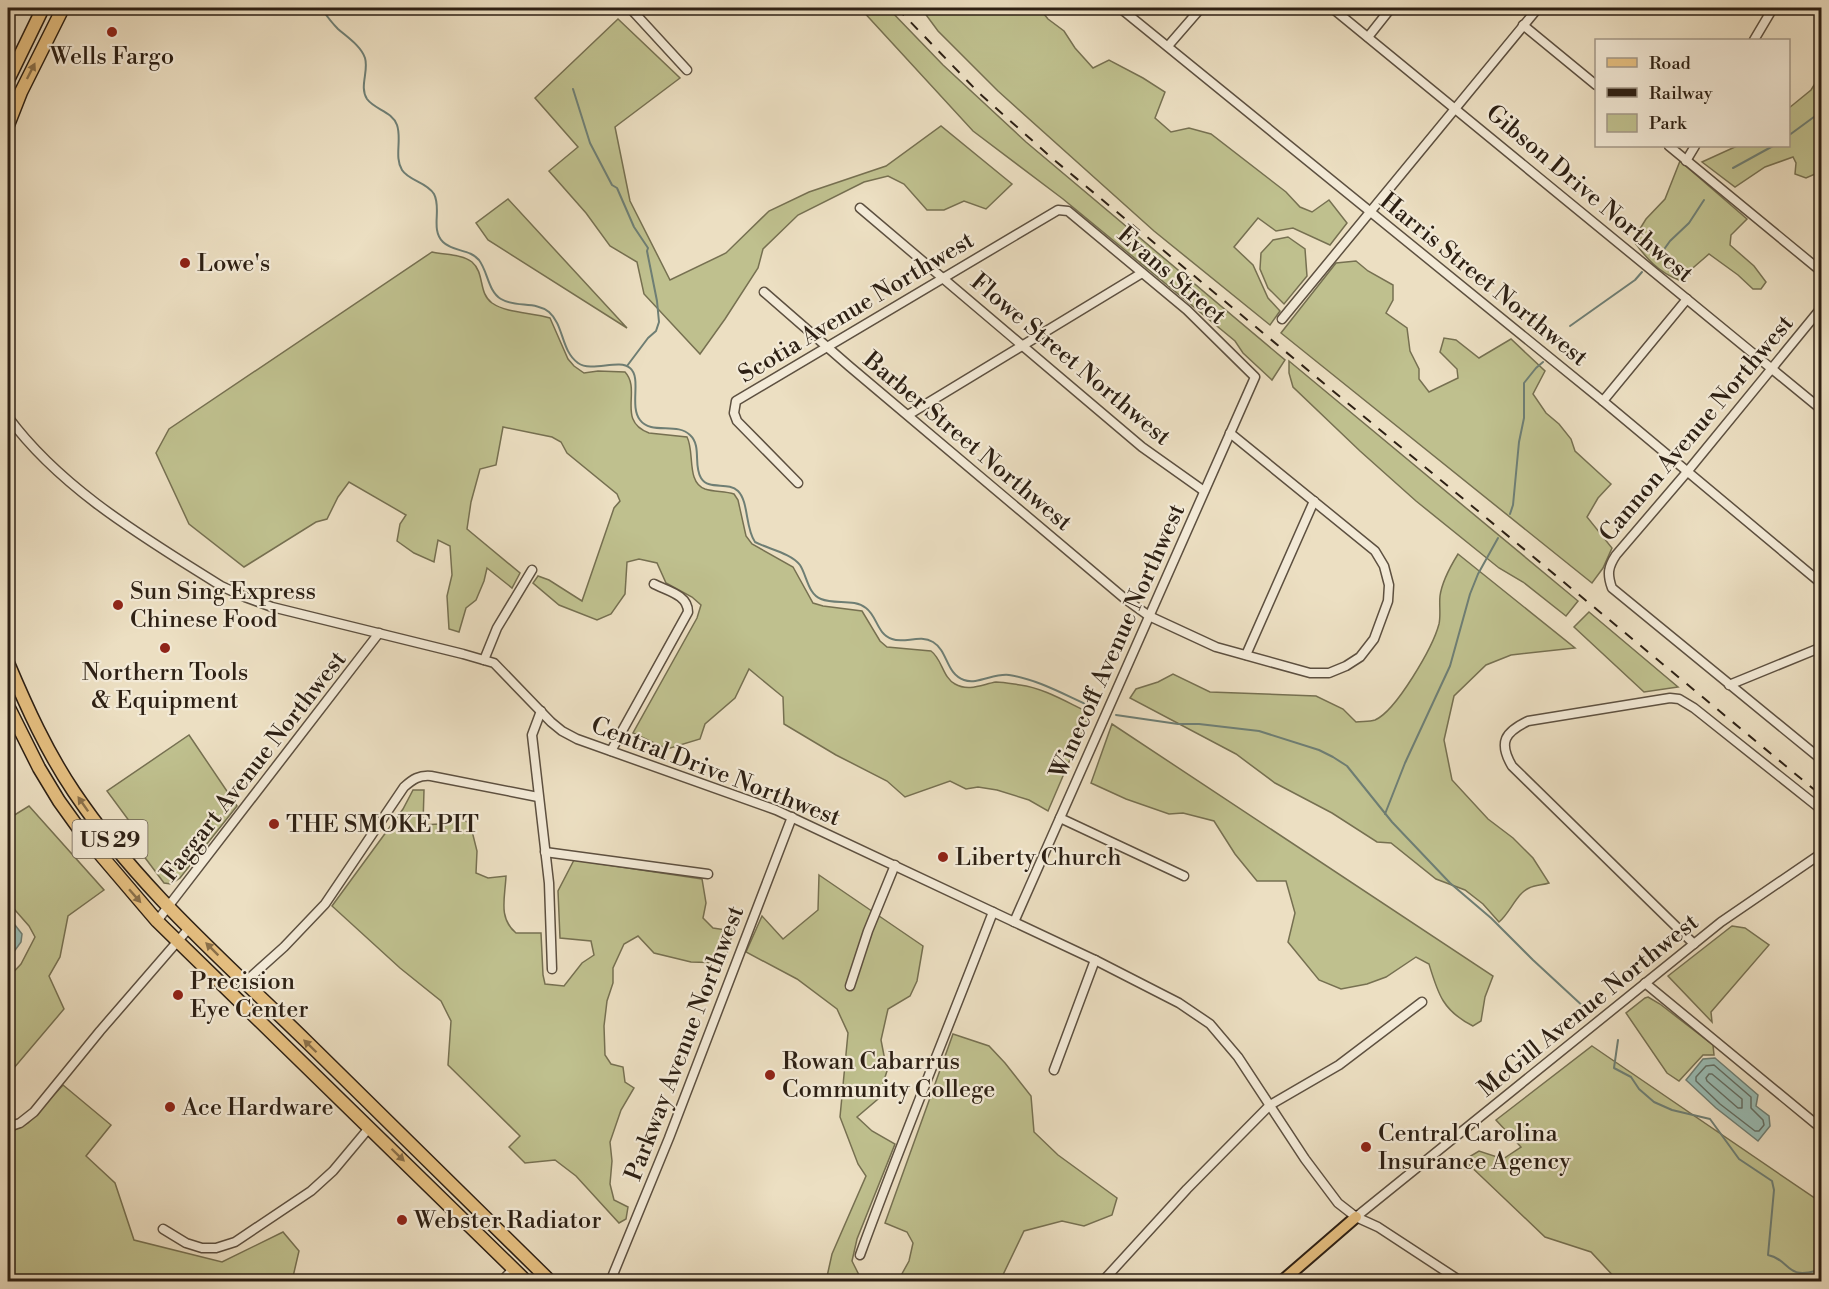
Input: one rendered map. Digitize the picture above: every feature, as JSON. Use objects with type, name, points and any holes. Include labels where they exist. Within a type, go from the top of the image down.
[{"type":"highway","points":[[8,80],[43,8]]},
{"type":"highway","points":[[8,124],[21,92],[63,8]]},
{"type":"highway","name":"US 29","points":[[8,663],[12,687],[78,798],[107,836],[169,906],[551,1281]]},
{"type":"highway","name":"US 29","points":[[8,706],[34,760],[59,801],[82,833],[157,921],[527,1281]]},
{"type":"highway","points":[[340,1100],[352,1086]]},
{"type":"main road","points":[[1281,1281],[1356,1217]]},
{"type":"street","points":[[630,8],[687,70]]},
{"type":"street","name":"Harris Street Northwest","points":[[1120,8],[1603,401],[1821,584]]},
{"type":"street","points":[[1168,46],[1201,8]]},
{"type":"street","name":"Gibson Drive Northwest","points":[[1332,8],[1821,410]]},
{"type":"street","points":[[1368,37],[1391,8]]},
{"type":"street","points":[[1282,319],[1538,8]]},
{"type":"street","points":[[1755,39],[1773,8]]},
{"type":"street","points":[[1523,25],[1595,84]]},
{"type":"street","points":[[1670,147],[1821,272]]},
{"type":"street","points":[[1686,160],[1694,147]]},
{"type":"street","name":"Flowe Street Northwest","points":[[860,208],[1142,447],[1204,491]]},
{"type":"street","name":"Scotia Avenue Northwest","points":[[798,483],[737,421],[734,413],[736,401],[1058,210]]},
{"type":"street","name":"Evans Street","points":[[1058,210],[1068,211],[1187,310],[1255,377]]},
{"type":"street","points":[[908,415],[1142,273]]},
{"type":"street","name":"Barber Street Northwest","points":[[764,292],[1124,598],[1149,616],[1216,647],[1310,673],[1329,673],[1346,666],[1360,657],[1374,639],[1388,601],[1389,585],[1384,566],[1375,551],[1230,432]]},
{"type":"street","points":[[1603,401],[1687,299]]},
{"type":"street","name":"Cannon Avenue Northwest","points":[[1729,685],[1612,588],[1608,570],[1616,555],[1821,307]]},
{"type":"street","name":"Winecoff Avenue Northwest","points":[[1014,922],[1255,377]]},
{"type":"street","name":"Central Drive Northwest","points":[[8,417],[30,446],[77,490],[222,586],[272,607],[494,663],[562,731],[590,744],[792,817],[1095,960],[1170,998],[1210,1024],[1238,1057],[1324,1187],[1338,1203],[1356,1217],[1377,1227],[1462,1281]]},
{"type":"street","points":[[1246,655],[1314,501]]},
{"type":"street","points":[[484,660],[497,628],[532,570]]},
{"type":"street","points":[[611,751],[688,612],[688,604],[684,599],[654,585]]},
{"type":"street","name":"Faggart Avenue Northwest","points":[[157,921],[380,633]]},
{"type":"street","points":[[1821,646],[1729,685],[1821,760]]},
{"type":"street","points":[[1694,944],[1512,766],[1505,753],[1505,742],[1513,728],[1528,721],[1670,698],[1679,699],[1694,708],[1821,810]]},
{"type":"street","points":[[541,711],[532,735],[549,883],[552,969]]},
{"type":"street","points":[[245,982],[315,916],[411,780],[421,776],[538,797]]},
{"type":"street","name":"Parkway Avenue Northwest","points":[[610,1281],[669,1138],[792,817]]},
{"type":"street","points":[[1060,818],[1184,876]]},
{"type":"street","points":[[545,852],[708,874]]},
{"type":"street","name":"McGill Avenue Northwest","points":[[1356,1217],[1721,922],[1821,853]]},
{"type":"street","points":[[850,986],[868,931],[895,865]]},
{"type":"street","points":[[860,1255],[993,912]]},
{"type":"street","points":[[8,1127],[20,1123],[34,1112],[190,927]]},
{"type":"street","points":[[1054,1070],[1095,960]]},
{"type":"street","points":[[1645,983],[1821,1129]]},
{"type":"street","points":[[1102,1281],[1187,1189],[1270,1105],[1339,1065],[1422,1002]]},
{"type":"street","points":[[163,1229],[186,1243],[202,1248],[216,1248],[234,1242],[311,1191],[333,1171],[369,1128]]},
{"type":"street","points":[[501,1281],[514,1268]]},
{"type":"green space","points":[[860,8],[888,8],[943,65],[1026,142],[1285,360],[1272,380],[1243,353],[1235,341],[1063,199],[973,131]]},
{"type":"green space","points":[[921,8],[1039,8],[1048,19],[1064,31],[1075,48],[1093,68],[1109,60],[1165,92],[1155,118],[1171,132],[1189,128],[1211,134],[1286,192],[1300,207],[1312,212],[1329,200],[1347,223],[1330,245],[1293,228],[1276,231],[1258,218],[1234,247],[1253,265],[1268,298],[1280,311],[1270,325],[1154,231],[998,91],[938,31]]},
{"type":"green space","points":[[618,19],[680,78],[615,127],[630,201],[670,280],[726,253],[769,211],[809,192],[886,166],[941,126],[1012,184],[986,209],[964,201],[944,210],[927,210],[904,184],[888,176],[864,182],[798,215],[763,249],[758,268],[700,354],[644,294],[637,262],[610,246],[586,213],[549,171],[578,147],[535,98]]},
{"type":"green space","points":[[1821,74],[1822,171],[1806,178],[1795,174],[1796,163],[1793,157],[1765,167],[1735,187],[1702,162],[1735,147],[1790,147],[1790,107],[1811,90]]},
{"type":"green space","points":[[1680,161],[1747,219],[1731,235],[1730,245],[1754,266],[1766,282],[1761,289],[1753,289],[1709,254],[1679,280],[1653,264],[1633,240],[1646,219],[1665,199]]},
{"type":"green space","points":[[508,199],[627,328],[488,240],[476,223]]},
{"type":"green space","points":[[1288,237],[1305,249],[1307,276],[1284,304],[1268,288],[1260,269],[1261,253],[1273,240]]},
{"type":"green space","points":[[432,252],[458,256],[472,262],[479,272],[485,294],[498,307],[550,318],[568,359],[584,373],[625,372],[630,379],[631,413],[639,428],[649,433],[687,437],[695,480],[705,489],[734,494],[738,500],[746,536],[752,544],[793,567],[813,603],[862,611],[880,641],[887,647],[931,651],[951,681],[960,686],[971,687],[996,682],[1029,687],[1090,713],[1048,811],[1029,800],[997,790],[978,787],[966,789],[950,781],[905,797],[887,781],[836,755],[784,724],[783,697],[749,669],[735,698],[705,724],[700,739],[667,749],[633,733],[697,618],[701,605],[692,597],[666,583],[657,563],[639,559],[627,562],[625,594],[611,614],[597,620],[559,605],[533,583],[538,576],[549,580],[582,601],[614,508],[620,501],[617,494],[567,453],[561,442],[552,437],[503,427],[496,465],[480,469],[471,502],[467,529],[520,573],[512,588],[487,568],[476,600],[466,608],[459,632],[449,629],[447,596],[452,575],[450,546],[438,540],[434,562],[414,553],[397,541],[400,524],[406,515],[349,482],[327,519],[316,522],[244,567],[189,524],[156,453],[169,429]]},
{"type":"green space","points":[[1356,261],[1368,271],[1393,285],[1393,300],[1386,313],[1407,328],[1410,351],[1419,369],[1419,379],[1429,392],[1458,378],[1457,369],[1440,352],[1444,338],[1456,340],[1479,358],[1511,339],[1545,371],[1533,394],[1546,413],[1571,439],[1575,451],[1611,484],[1598,498],[1587,517],[1612,548],[1603,568],[1592,583],[1281,333],[1336,263]]},
{"type":"green space","points":[[1289,361],[1578,601],[1566,616],[1523,582],[1499,568],[1416,501],[1360,451],[1293,387],[1289,373]]},
{"type":"green space","points":[[1458,554],[1575,648],[1511,655],[1486,665],[1454,696],[1444,740],[1452,780],[1488,819],[1513,838],[1533,858],[1549,883],[1534,886],[1525,891],[1499,922],[1483,904],[1465,890],[1436,879],[1391,843],[1377,842],[1332,813],[1275,783],[1236,754],[1130,698],[1136,689],[1173,674],[1210,692],[1316,696],[1343,709],[1356,722],[1375,720],[1384,714],[1403,692],[1429,647],[1439,624],[1440,596],[1443,585]]},
{"type":"green space","points":[[1589,612],[1678,687],[1644,692],[1574,627]]},
{"type":"green space","points":[[1112,724],[1493,976],[1485,997],[1481,1021],[1473,1026],[1448,1008],[1435,984],[1429,964],[1416,957],[1386,977],[1367,984],[1341,989],[1319,980],[1288,942],[1295,913],[1286,881],[1257,881],[1235,854],[1214,821],[1183,813],[1169,814],[1126,799],[1091,783]]},
{"type":"green space","points":[[189,735],[237,806],[180,878],[171,884],[164,883],[137,847],[144,841],[107,791]]},
{"type":"green space","points":[[413,790],[424,790],[423,825],[439,824],[458,818],[470,823],[477,851],[476,873],[488,878],[506,876],[504,907],[510,927],[516,933],[541,933],[545,984],[564,986],[582,963],[594,955],[591,941],[560,938],[558,891],[574,860],[702,879],[706,903],[703,918],[713,928],[733,931],[724,963],[691,962],[654,953],[638,936],[624,944],[613,968],[613,983],[607,1001],[604,1026],[605,1055],[611,1064],[623,1067],[625,1082],[634,1088],[621,1110],[610,1142],[612,1161],[610,1184],[614,1200],[628,1207],[626,1219],[619,1223],[576,1176],[555,1160],[525,1163],[509,1147],[520,1136],[448,1065],[451,1021],[441,1001],[400,968],[332,906],[403,809]]},
{"type":"green space","points":[[29,806],[104,890],[68,916],[60,957],[49,976],[64,1009],[8,1075],[8,978],[21,964],[35,937],[29,926],[8,902],[8,819]]},
{"type":"green space","points":[[819,875],[923,946],[917,981],[910,996],[888,1009],[881,1040],[887,1071],[878,1099],[857,1117],[872,1131],[895,1144],[857,1239],[852,1261],[862,1281],[826,1281],[832,1254],[866,1176],[858,1164],[840,1117],[848,1033],[837,1009],[797,979],[746,952],[762,916],[783,939],[818,910]]},
{"type":"green space","points":[[1732,926],[1745,928],[1769,945],[1711,1012],[1712,1022],[1668,976]]},
{"type":"green space","points":[[1648,997],[1713,1045],[1714,1055],[1703,1055],[1679,1081],[1667,1073],[1626,1013]]},
{"type":"green space","points":[[953,1034],[989,1046],[1031,1096],[1034,1132],[1058,1155],[1117,1198],[1112,1215],[1084,1226],[1062,1221],[1024,1231],[1000,1281],[898,1281],[909,1261],[913,1243],[907,1232],[885,1223]]},
{"type":"green space","points":[[1592,1046],[1816,1199],[1815,1235],[1821,1237],[1821,1281],[1618,1281],[1591,1252],[1545,1237],[1464,1160],[1479,1151],[1503,1159],[1521,1147],[1496,1120]]},
{"type":"green space","points":[[63,1085],[111,1125],[86,1156],[115,1183],[134,1240],[222,1262],[283,1232],[299,1251],[292,1281],[8,1281],[8,1132],[28,1123]]},
{"type":"water","points":[[8,916],[22,934],[21,942],[8,960]]},
{"type":"water","points":[[1715,1058],[1758,1095],[1756,1106],[1769,1116],[1770,1126],[1758,1141],[1716,1108],[1686,1080],[1703,1059]]},
{"type":"waterway","points":[[321,8],[363,54],[366,63],[364,89],[367,99],[395,120],[399,136],[400,165],[405,174],[434,194],[437,206],[437,231],[443,242],[475,256],[493,291],[501,299],[538,307],[549,312],[554,317],[568,352],[578,363],[590,367],[619,364],[630,368],[635,378],[635,407],[640,420],[651,427],[685,431],[694,439],[701,478],[709,484],[734,488],[738,491],[744,502],[755,542],[796,561],[810,589],[817,597],[826,601],[856,603],[866,608],[887,637],[897,640],[923,639],[933,642],[942,651],[954,673],[964,680],[974,681],[1003,675],[1019,677],[1051,688],[1090,706]]},
{"type":"waterway","points":[[573,89],[590,143],[612,185],[617,188],[634,227],[648,248],[659,322],[656,331],[627,366]]},
{"type":"waterway","points":[[1790,135],[1822,111]]},
{"type":"waterway","points":[[1733,168],[1771,147]]},
{"type":"waterway","points":[[1660,255],[1670,241],[1689,223],[1704,200]]},
{"type":"waterway","points":[[1570,326],[1635,280],[1642,272]]},
{"type":"waterway","points":[[1510,514],[1524,418],[1524,383],[1543,362]]},
{"type":"waterway","points":[[1385,814],[1405,763],[1450,666],[1470,594],[1478,574],[1498,538]]},
{"type":"waterway","points":[[1116,715],[1178,724],[1199,724],[1259,731],[1319,750],[1333,757],[1347,766],[1392,822],[1450,883],[1491,918],[1586,1009]]},
{"type":"waterway","points":[[1618,1040],[1614,1068],[1631,1077],[1639,1089],[1654,1102],[1672,1110],[1710,1119],[1739,1159],[1772,1181],[1774,1190],[1768,1255],[1781,1261],[1795,1272],[1822,1269]]},
{"type":"railway","points":[[897,8],[979,93],[1053,159],[1822,796]]},
{"type":"place","name":"Wells Fargo","points":[[112,32]]},
{"type":"place","name":"Lowe's","points":[[185,263]]},
{"type":"place","name":"Sun Sing Express Chinese Food","points":[[118,605]]},
{"type":"place","name":"Northern Tools & Equipment","points":[[165,648]]},
{"type":"place","name":"THE SMOKE PIT","points":[[274,824]]},
{"type":"place","name":"Liberty Church","points":[[943,857]]},
{"type":"place","name":"Precision Eye Center","points":[[178,995]]},
{"type":"place","name":"Rowan Cabarrus Community College","points":[[770,1075]]},
{"type":"place","name":"Ace Hardware","points":[[170,1107]]},
{"type":"place","name":"Central Carolina Insurance Agency","points":[[1366,1147]]},
{"type":"place","name":"Webster Radiator","points":[[402,1220]]}]
